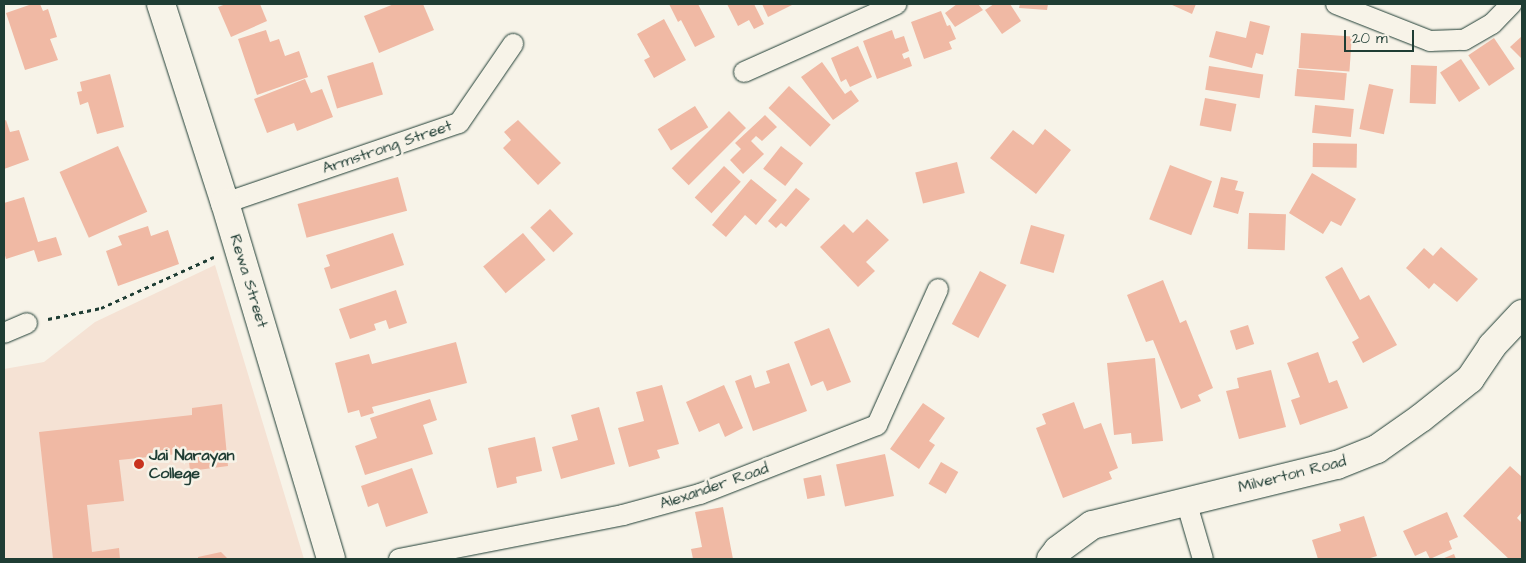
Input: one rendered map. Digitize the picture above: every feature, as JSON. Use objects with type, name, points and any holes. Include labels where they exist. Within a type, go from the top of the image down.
[{"type":"main road","name":"Rewa Street","points":[[161,4],[225,203],[332,559]]},
{"type":"main road","name":"Milverton Road","points":[[1052,559],[1058,550],[1092,525],[1337,465],[1377,449],[1421,418],[1470,379],[1492,346],[1522,314]]},
{"type":"street","points":[[744,72],[897,4]]},
{"type":"street","points":[[1336,4],[1430,42],[1464,40],[1492,24],[1511,4]]},
{"type":"street","name":"Armstrong Street","points":[[225,203],[459,123],[513,44]]},
{"type":"street","name":"Alexander Road","points":[[399,559],[623,515],[700,494],[877,426],[938,288]]},
{"type":"street","points":[[4,333],[28,323]]},
{"type":"street","points":[[1186,501],[1203,559]]},
{"type":"path","points":[[28,323],[101,308],[238,246]]},
{"type":"shaded area","name":"Jai Narayan College","points":[[215,265],[304,559],[4,559],[4,369],[44,362],[95,322]]},
{"type":"building","points":[[32,4],[40,4],[43,11],[48,9],[57,37],[50,39],[58,60],[25,70],[6,13]]},
{"type":"building","points":[[226,4],[260,4],[267,21],[231,37],[218,7]]},
{"type":"building","points":[[394,4],[423,4],[434,30],[379,53],[364,16]]},
{"type":"building","points":[[669,4],[698,4],[715,37],[695,47],[681,20],[678,22]]},
{"type":"building","points":[[727,4],[754,4],[764,24],[754,29],[749,20],[738,26]]},
{"type":"building","points":[[762,4],[792,4],[792,5],[768,17]]},
{"type":"building","points":[[957,4],[978,4],[983,10],[955,27],[945,13]]},
{"type":"building","points":[[994,4],[1010,4],[1021,21],[1002,34],[985,10]]},
{"type":"building","points":[[1020,4],[1048,4],[1047,10],[1019,8]]},
{"type":"building","points":[[1170,4],[1196,4],[1192,14]]},
{"type":"building","points":[[941,11],[947,26],[950,25],[956,39],[949,42],[952,49],[924,59],[911,22]]},
{"type":"building","points":[[664,19],[686,60],[654,78],[644,60],[650,57],[637,34]]},
{"type":"building","points":[[1250,21],[1270,26],[1263,55],[1256,53],[1252,68],[1209,57],[1216,31],[1246,38]]},
{"type":"building","points":[[266,30],[270,42],[279,39],[285,56],[299,51],[308,77],[257,95],[238,39]]},
{"type":"building","points":[[892,30],[895,39],[904,36],[909,51],[902,54],[904,59],[909,57],[912,66],[877,79],[863,41]]},
{"type":"building","points":[[1301,33],[1352,37],[1349,71],[1299,68]]},
{"type":"building","points":[[1522,36],[1522,59],[1510,47]]},
{"type":"building","points":[[1494,38],[1515,69],[1489,86],[1468,55]]},
{"type":"building","points":[[858,46],[872,77],[850,87],[846,79],[841,82],[831,58]]},
{"type":"building","points":[[1461,59],[1480,88],[1459,102],[1440,73]]},
{"type":"building","points":[[373,62],[383,95],[337,109],[327,76]]},
{"type":"building","points":[[822,62],[845,94],[851,90],[859,101],[833,120],[801,77]]},
{"type":"building","points":[[1411,65],[1437,66],[1436,104],[1410,103]]},
{"type":"building","points":[[1209,66],[1263,75],[1260,98],[1205,90]]},
{"type":"building","points":[[1297,69],[1347,73],[1344,100],[1295,96]]},
{"type":"building","points":[[110,74],[124,127],[97,134],[88,102],[80,105],[77,92],[82,91],[80,82]]},
{"type":"building","points":[[305,79],[311,93],[322,89],[333,117],[297,131],[294,123],[267,133],[254,99]]},
{"type":"building","points":[[1369,84],[1393,89],[1384,134],[1359,129]]},
{"type":"building","points":[[789,86],[831,125],[810,147],[769,108]]},
{"type":"building","points":[[1205,98],[1236,104],[1231,132],[1200,125]]},
{"type":"building","points":[[1315,105],[1354,109],[1351,137],[1312,133]]},
{"type":"building","points":[[695,106],[708,127],[671,151],[658,129]]},
{"type":"building","points":[[729,111],[746,128],[689,185],[672,168]]},
{"type":"building","points":[[765,115],[777,127],[762,141],[756,136],[751,141],[764,154],[743,174],[730,160],[741,149],[735,143]]},
{"type":"building","points":[[6,120],[10,132],[19,130],[29,160],[4,169],[4,121]]},
{"type":"building","points":[[518,120],[561,163],[538,185],[503,148],[511,140],[504,132]]},
{"type":"building","points":[[1045,129],[1071,150],[1036,194],[990,158],[1013,130],[1033,145]]},
{"type":"building","points":[[1313,143],[1357,144],[1357,168],[1313,167]]},
{"type":"building","points":[[118,146],[147,212],[89,238],[60,172]]},
{"type":"building","points":[[781,146],[803,163],[785,186],[763,169]]},
{"type":"building","points":[[957,162],[965,193],[923,203],[915,172]]},
{"type":"building","points":[[1170,165],[1212,181],[1191,235],[1149,219]]},
{"type":"building","points":[[724,166],[741,182],[711,213],[695,197]]},
{"type":"building","points":[[1312,173],[1356,199],[1341,226],[1331,221],[1323,234],[1289,213]]},
{"type":"building","points":[[398,177],[407,211],[307,238],[298,204]]},
{"type":"building","points":[[1221,177],[1238,181],[1235,190],[1244,192],[1238,214],[1213,207]]},
{"type":"building","points":[[751,179],[777,200],[756,225],[745,215],[726,237],[712,225]]},
{"type":"building","points":[[796,188],[810,199],[786,227],[781,223],[776,228],[768,221]]},
{"type":"building","points":[[24,197],[38,242],[56,237],[62,255],[38,262],[34,250],[6,259],[4,252],[4,203]]},
{"type":"building","points":[[550,209],[573,234],[553,252],[530,227]]},
{"type":"building","points":[[1249,213],[1286,214],[1285,250],[1248,249]]},
{"type":"building","points":[[867,219],[889,240],[866,262],[875,271],[858,287],[820,247],[844,224],[853,233]]},
{"type":"building","points":[[1031,225],[1065,235],[1054,273],[1020,263]]},
{"type":"building","points":[[148,226],[151,236],[168,230],[179,264],[118,286],[106,251],[122,245],[118,236]]},
{"type":"building","points":[[393,233],[404,265],[331,289],[324,268],[330,266],[326,255]]},
{"type":"building","points":[[523,233],[545,260],[506,293],[483,266]]},
{"type":"building","points":[[1441,247],[1478,279],[1457,302],[1434,283],[1429,289],[1406,268],[1424,248],[1433,256]]},
{"type":"building","points":[[1342,267],[1360,300],[1369,295],[1397,345],[1363,363],[1352,342],[1359,338],[1325,277]]},
{"type":"building","points":[[980,271],[1006,285],[978,338],[952,324]]},
{"type":"building","points":[[1163,280],[1180,323],[1186,320],[1213,388],[1198,395],[1201,401],[1181,409],[1153,340],[1146,342],[1127,295]]},
{"type":"building","points":[[396,290],[407,323],[389,329],[386,320],[374,324],[376,330],[350,339],[339,309]]},
{"type":"building","points":[[1248,325],[1254,344],[1236,350],[1230,331]]},
{"type":"building","points":[[829,328],[851,382],[827,391],[823,381],[811,386],[794,342]]},
{"type":"building","points":[[456,342],[467,383],[372,407],[374,413],[361,417],[359,410],[348,413],[335,363],[369,354],[372,364]]},
{"type":"building","points":[[1318,352],[1329,383],[1337,380],[1348,408],[1300,425],[1291,400],[1300,397],[1287,363]]},
{"type":"building","points":[[1155,358],[1163,441],[1132,444],[1131,433],[1114,435],[1107,363]]},
{"type":"building","points":[[789,363],[807,411],[753,431],[735,381],[751,375],[755,388],[770,383],[766,371]]},
{"type":"building","points":[[1271,370],[1286,427],[1239,439],[1226,391],[1239,388],[1237,378]]},
{"type":"building","points":[[662,385],[679,444],[657,450],[660,458],[629,467],[618,428],[644,421],[636,392]]},
{"type":"building","points":[[724,385],[743,428],[725,437],[719,423],[699,432],[686,402]]},
{"type":"building","points":[[430,399],[437,420],[423,425],[433,454],[365,475],[355,446],[377,438],[370,418]]},
{"type":"building","points":[[1074,402],[1084,429],[1101,423],[1118,468],[1109,472],[1112,479],[1063,498],[1036,428],[1046,424],[1042,414]]},
{"type":"building","points":[[923,403],[945,418],[929,441],[935,445],[919,469],[890,449]]},
{"type":"building","points":[[222,404],[228,466],[190,471],[188,453],[119,460],[124,501],[87,505],[92,552],[119,548],[120,559],[53,559],[39,432],[192,415],[192,408]]},
{"type":"building","points":[[599,407],[615,464],[561,479],[552,447],[578,440],[571,415]]},
{"type":"building","points":[[535,437],[542,471],[516,477],[517,483],[497,488],[488,448]]},
{"type":"building","points":[[885,454],[894,496],[845,506],[836,464]]},
{"type":"building","points":[[941,462],[958,472],[946,494],[928,484]]},
{"type":"building","points":[[1510,466],[1522,477],[1522,512],[1517,518],[1522,523],[1522,559],[1509,559],[1463,516]]},
{"type":"building","points":[[412,468],[428,513],[386,527],[378,503],[368,507],[361,486]]},
{"type":"building","points":[[821,475],[825,496],[807,499],[803,478]]},
{"type":"building","points":[[723,507],[733,559],[693,559],[691,549],[702,547],[695,512]]},
{"type":"building","points":[[1447,512],[1458,537],[1449,541],[1452,549],[1430,559],[1426,551],[1415,556],[1403,531]]},
{"type":"building","points":[[1364,516],[1377,556],[1367,559],[1318,559],[1312,540],[1341,531],[1339,524]]},
{"type":"building","points":[[221,552],[228,559],[198,559],[198,557]]},
{"type":"building","points":[[1454,554],[1456,559],[1442,559]]},
{"type":"place","name":"Jai Narayan College","points":[[139,464]]}]
